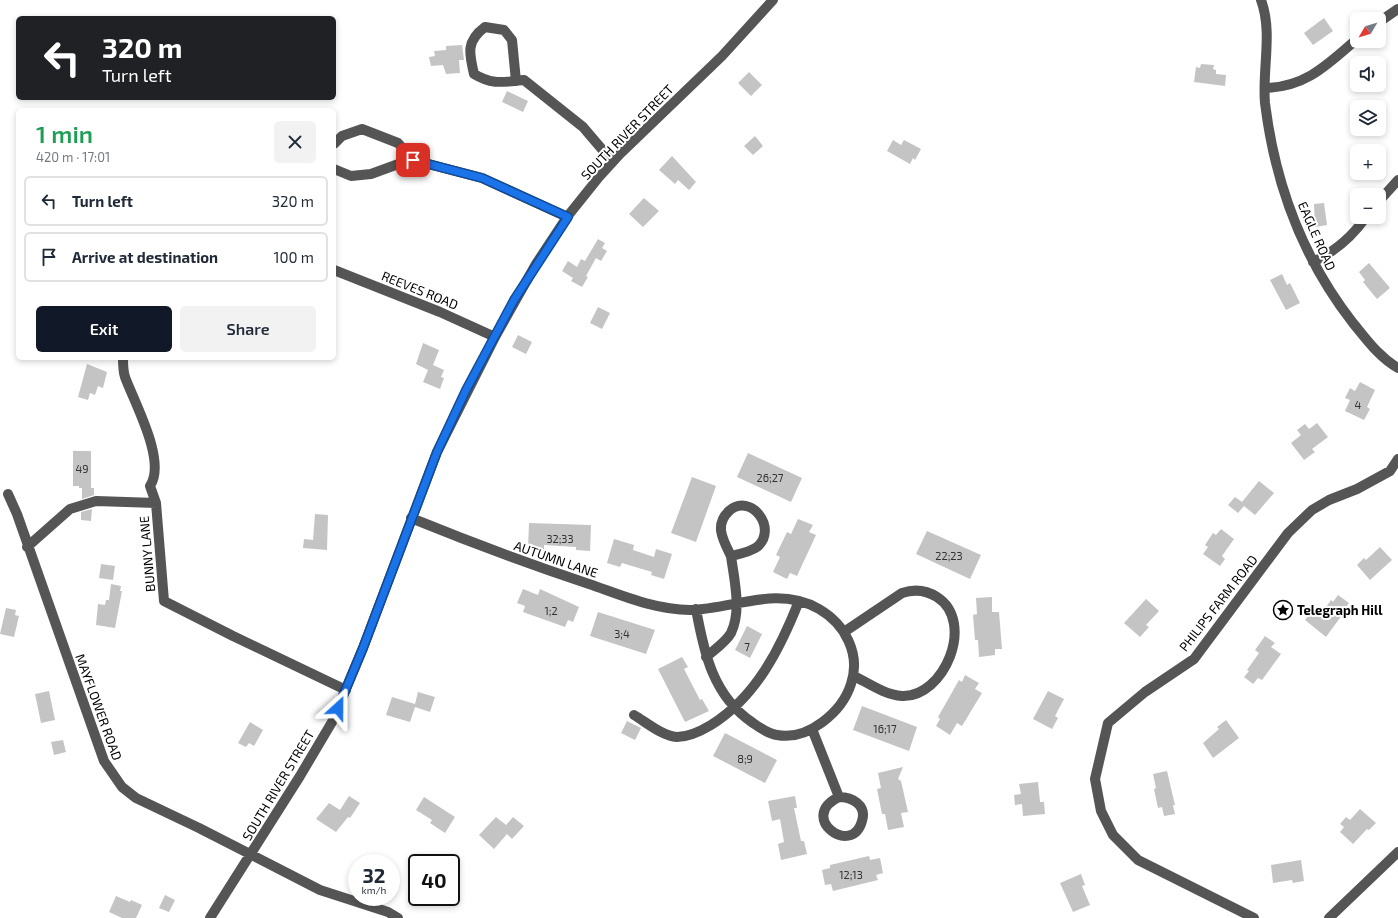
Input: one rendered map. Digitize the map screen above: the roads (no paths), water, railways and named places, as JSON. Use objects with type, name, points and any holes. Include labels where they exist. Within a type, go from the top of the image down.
[{"type":"street","name":"SOUTH RIVER STREET","points":[[210,918],[332,722],[346,690],[437,452],[518,294],[568,217],[612,162],[722,56],[773,0]]},
{"type":"street","name":"EAGLE ROAD","points":[[1261,0],[1265,19],[1265,103],[1276,170],[1313,262],[1333,297],[1364,338],[1398,368]]},
{"type":"street","points":[[1386,17],[1398,9]]},
{"type":"street","points":[[516,81],[512,40],[504,30],[485,27],[475,34],[470,43],[470,58],[474,74],[486,81],[516,81],[524,80],[583,127],[612,162]]},
{"type":"street","points":[[1265,88],[1292,85],[1310,77],[1350,45]]},
{"type":"street","points":[[336,142],[342,136],[362,129],[398,143],[412,159],[482,178],[568,217]]},
{"type":"street","points":[[336,170],[351,176],[371,174],[412,159]]},
{"type":"street","points":[[1386,193],[1398,180]]},
{"type":"street","points":[[1313,262],[1338,248],[1350,238],[1361,224]]},
{"type":"street","name":"REEVES ROAD","points":[[336,271],[440,312],[495,337]]},
{"type":"street","name":"BUNNY LANE","points":[[123,360],[124,375],[148,430],[155,478],[150,486],[156,503],[164,601],[346,690]]},
{"type":"street","name":"PHILIPS FARM ROAD","points":[[1254,918],[1138,860],[1113,835],[1101,811],[1094,779],[1108,723],[1146,692],[1194,659],[1288,533],[1312,510],[1329,500],[1357,489],[1390,471],[1398,459]]},
{"type":"street","name":"MAYFLOWER ROAD","points":[[8,494],[17,514],[27,547],[104,761],[114,778],[129,794],[320,890],[388,912],[398,918]]},
{"type":"street","points":[[27,547],[70,509],[96,501],[156,503]]},
{"type":"street","points":[[706,657],[725,640],[731,632],[736,602],[731,556],[722,537],[720,526],[724,516],[732,509],[739,506],[748,507],[757,511],[764,520],[765,532],[762,540],[756,548],[731,556]]},
{"type":"street","name":"AUTUMN LANE","points":[[411,518],[486,548],[660,607],[696,609],[756,598],[776,598],[799,601],[818,608],[829,616],[844,632],[854,655],[854,676],[846,697],[812,729],[799,734],[776,735],[751,722],[736,707],[716,681],[706,657],[696,609]]},
{"type":"street","points":[[844,632],[902,593],[912,590],[933,595],[944,602],[954,619],[954,644],[949,657],[940,674],[919,693],[910,696],[892,694],[854,676]]},
{"type":"street","points":[[634,715],[667,734],[682,737],[706,728],[736,707],[760,680],[791,620],[799,601]]},
{"type":"street","points":[[812,729],[839,797]]},
{"type":"street","points":[[1329,918],[1398,852]]},
{"type":"place","name":"Telegraph Hill","points":[[1283,610]]}]
